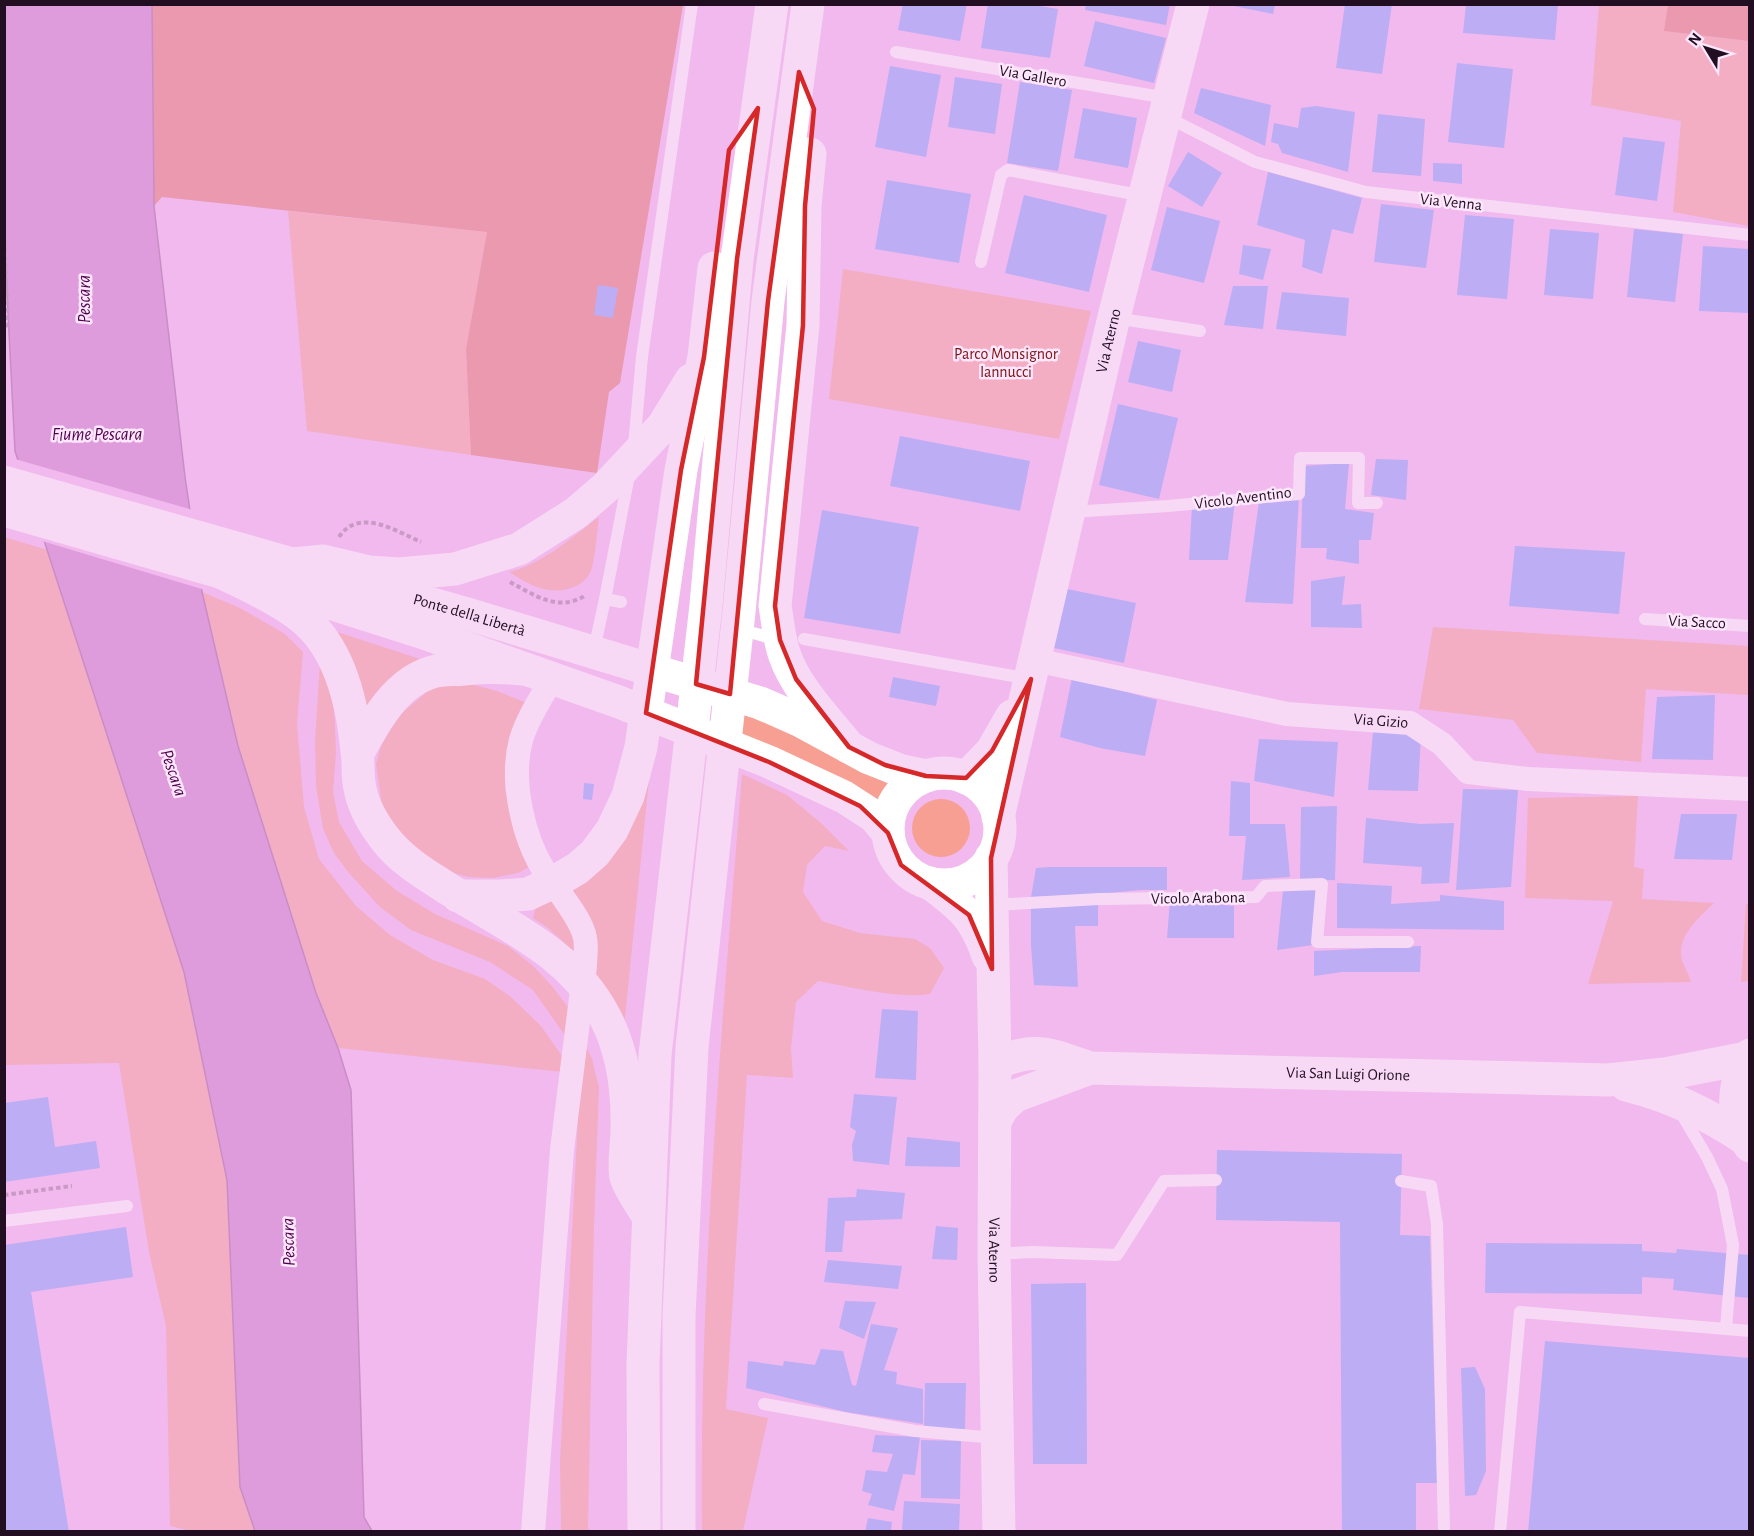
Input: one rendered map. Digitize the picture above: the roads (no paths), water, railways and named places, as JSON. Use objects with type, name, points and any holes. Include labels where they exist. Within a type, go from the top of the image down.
[{"type":"main road","points":[[644,1532],[643,1365],[655,1055],[706,605],[737,259],[772,4]]},
{"type":"main road","points":[[679,1532],[679,1316],[692,1047],[722,773],[743,622],[768,301],[808,4]]},
{"type":"main road","name":"Via Aterno","points":[[998,818],[1114,318],[1193,4]]},
{"type":"main road","points":[[799,72],[814,109],[805,206],[803,325],[775,606],[792,639],[786,658],[796,679],[849,747]]},
{"type":"main road","points":[[458,896],[528,894],[578,868],[595,853],[612,830],[628,796],[641,747],[681,470],[704,357],[729,150],[758,108]]},
{"type":"main road","points":[[4,482],[294,564],[323,561],[342,575],[399,574],[455,569],[500,570],[519,549],[576,513],[605,488],[663,426],[704,357]]},
{"type":"main road","name":"Ponte della Libertà","points":[[4,510],[219,572],[342,575],[760,703],[799,720],[885,765],[926,776]]},
{"type":"main road","points":[[219,572],[291,610],[306,621],[325,644],[340,672],[350,705],[358,753],[360,789],[364,803],[387,842],[417,869],[458,896],[507,923],[556,956],[587,988],[604,1015],[620,1054],[625,1075],[626,1177],[648,1216]]},
{"type":"main road","name":"Ponte della Libertà","points":[[342,575],[421,632],[619,702],[769,762],[860,806],[875,817],[888,833]]},
{"type":"main road","points":[[358,753],[380,714],[399,693],[417,679],[435,671],[499,666],[538,674]]},
{"type":"main road","name":"Via Aterno","points":[[966,778],[993,751],[1033,670]]},
{"type":"main road","points":[[939,773],[966,778],[984,791],[993,803],[998,818],[998,838],[991,858],[975,875],[954,884],[930,883],[914,876],[901,865],[892,850],[888,833],[889,816],[896,799],[909,785],[926,776],[939,773]]},
{"type":"main road","name":"Via Aterno","points":[[991,858],[999,1532]]},
{"type":"main road","name":"Via Aterno","points":[[930,883],[959,904],[969,915],[982,936],[992,969]]},
{"type":"main road","points":[[994,1009],[1070,1067]]},
{"type":"main road","points":[[1747,1142],[1736,1112],[1736,1102],[1737,1084],[1748,1057]]},
{"type":"main road","name":"Via San Luigi Orione","points":[[995,1064],[1012,1078],[1020,1081],[1070,1067],[1608,1080],[1665,1074],[1748,1057]]},
{"type":"main road","name":"Via San Luigi Orione","points":[[994,1121],[1015,1096],[1070,1067]]},
{"type":"main road","name":"Via San Luigi Orione","points":[[1608,1080],[1672,1098],[1707,1114],[1747,1142]]},
{"type":"street","name":"Via Gizio","points":[[1033,670],[1287,714],[1410,723],[1442,744],[1468,772],[1528,779],[1749,789]]},
{"type":"street","points":[[532,1532],[562,1150],[585,966],[585,937],[571,909],[544,870],[534,849],[526,831],[520,798],[518,776],[521,740],[538,674]]},
{"type":"lane","points":[[593,652],[634,447],[642,357],[692,4]]},
{"type":"lane","name":"Via Gallero","points":[[896,52],[1168,108]]},
{"type":"lane","name":"Via Venna","points":[[1168,108],[1255,162],[1366,192],[1749,235]]},
{"type":"lane","points":[[981,262],[1001,175],[1008,170],[1145,196]]},
{"type":"lane","points":[[1114,318],[1200,331]]},
{"type":"lane","name":"Vicolo Aventino","points":[[1069,513],[1299,494],[1300,458],[1359,458],[1358,503],[1377,503]]},
{"type":"lane","points":[[605,599],[621,602]]},
{"type":"lane","name":"Via Sacco","points":[[1645,619],[1749,626]]},
{"type":"lane","points":[[743,622],[792,639],[1033,670]]},
{"type":"lane","name":"Vicolo Arabona","points":[[993,905],[1099,899],[1256,897],[1265,886],[1322,884],[1317,942],[1408,942]]},
{"type":"lane","points":[[1672,1098],[1707,1157],[1722,1189],[1732,1245],[1726,1328]]},
{"type":"lane","points":[[994,1254],[1032,1252],[1118,1255],[1164,1181],[1216,1180]]},
{"type":"lane","points":[[1401,1181],[1431,1186],[1437,1224],[1444,1532]]},
{"type":"lane","points":[[4,1221],[127,1206]]},
{"type":"lane","points":[[1500,1532],[1520,1312],[1749,1330]]},
{"type":"lane","points":[[764,1404],[915,1431],[997,1438]]},
{"type":"water","name":"Fiume Pescara","points":[[4,5],[152,5],[154,206],[185,477],[202,592],[238,746],[316,993],[338,1048],[351,1090],[364,1517],[372,1531],[255,1531],[240,1487],[227,1180],[184,972],[15,451],[4,233]]},
{"type":"water label","name":"Pescara","points":[[85,299]]},
{"type":"water label","name":"Pescara","points":[[173,773]]},
{"type":"water label","name":"Pescara","points":[[289,1242]]},
{"type":"park label","name":"Parco Monsignor Iannucci","points":[[1006,363]]}]
